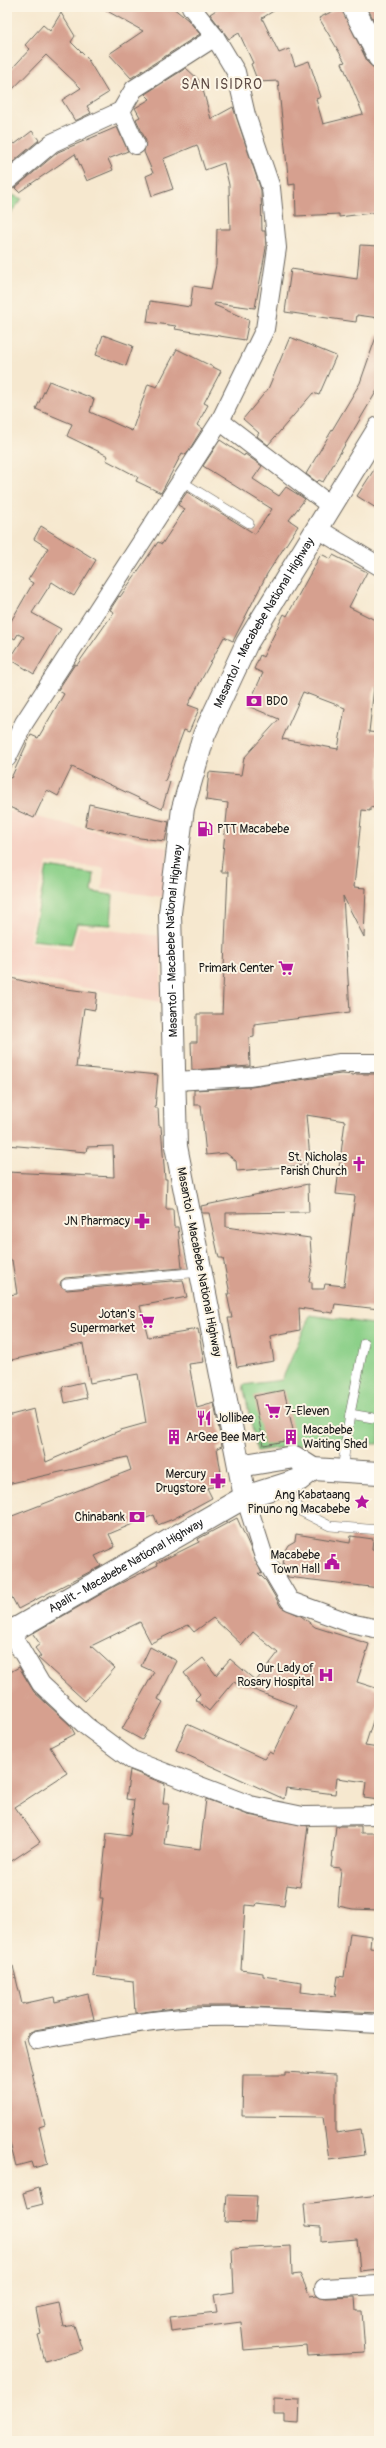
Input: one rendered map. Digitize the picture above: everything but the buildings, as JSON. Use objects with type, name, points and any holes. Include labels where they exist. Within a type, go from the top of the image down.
[{"type":"main road","points":[[353,7],[379,57]]},
{"type":"main road","name":"Masantol - Macabebe National Highway","points":[[245,1497],[176,1146],[170,913],[183,808],[204,735],[247,643],[379,428]]},
{"type":"main road","points":[[239,1466],[294,1457],[313,1469],[342,1472],[379,1473]]},
{"type":"main road","name":"Apalit - Macabebe National Highway","points":[[8,1631],[245,1497],[299,1480],[313,1469]]},
{"type":"street","points":[[7,758],[24,722],[220,421],[265,329],[276,248],[271,188],[246,115],[236,72],[215,37],[191,7]]},
{"type":"street","points":[[7,181],[52,143],[122,111],[134,89],[215,37]]},
{"type":"street","points":[[122,111],[136,144]]},
{"type":"street","points":[[220,421],[331,506]]},
{"type":"street","points":[[318,529],[379,566]]},
{"type":"street","points":[[174,1080],[249,1077],[340,1063],[379,1063]]},
{"type":"street","points":[[245,1497],[264,1556],[290,1601],[350,1623],[379,1629]]},
{"type":"street","points":[[8,1631],[41,1684],[86,1726],[132,1760],[250,1805],[303,1816],[379,1815]]},
{"type":"street","points":[[37,2040],[115,2027],[185,2018],[264,2019],[379,2024]]},
{"type":"street","points":[[324,2288],[379,2285]]},
{"type":"lane","points":[[180,481],[249,523]]},
{"type":"lane","points":[[66,1284],[201,1272]]},
{"type":"lane","points":[[342,1472],[350,1414],[364,1343]]},
{"type":"lane","points":[[350,1414],[379,1419]]},
{"type":"lane","points":[[283,1485],[302,1512],[330,1526],[379,1530]]},
{"type":"shaded area","points":[[7,810],[168,848],[163,897],[102,889],[104,868],[47,862],[37,894],[29,942],[72,950],[79,927],[163,936],[160,1002],[7,973]]},
{"type":"green space","points":[[7,193],[22,199],[7,218]]},
{"type":"green space","points":[[47,867],[94,874],[92,892],[113,895],[111,925],[77,923],[71,944],[32,940]]},
{"type":"green space","points":[[310,1315],[379,1325],[379,1444],[311,1443],[257,1451],[243,1385],[282,1380]]},
{"type":"place","name":"BDO","points":[[254,701]]},
{"type":"place","name":"PTT Macabebe","points":[[205,829]]},
{"type":"place","name":"Primark Center","points":[[286,968]]},
{"type":"place","name":"St. Nicholas Parish Church","points":[[359,1164]]},
{"type":"place","name":"JN Pharmacy","points":[[142,1221]]},
{"type":"place","name":"Jotan's Supermarket","points":[[147,1321]]},
{"type":"place","name":"7-Eleven","points":[[273,1411]]},
{"type":"place","name":"Jollibee","points":[[204,1418]]},
{"type":"place","name":"ArGee Bee Mart","points":[[174,1437]]},
{"type":"place","name":"Macabebe Waiting Shed","points":[[291,1437]]},
{"type":"place","name":"Mercury Drugstore","points":[[218,1481]]},
{"type":"place","name":"Ang Kabataang Pinuno ng Macabebe","points":[[362,1502]]},
{"type":"place","name":"Chinabank","points":[[137,1517]]},
{"type":"place","name":"Macabebe Town Hall","points":[[332,1562]]},
{"type":"place","name":"Our Lady of Rosary Hospital","points":[[326,1675]]},
{"type":"district","name":"SAN ISIDRO","points":[[222,84]]}]
